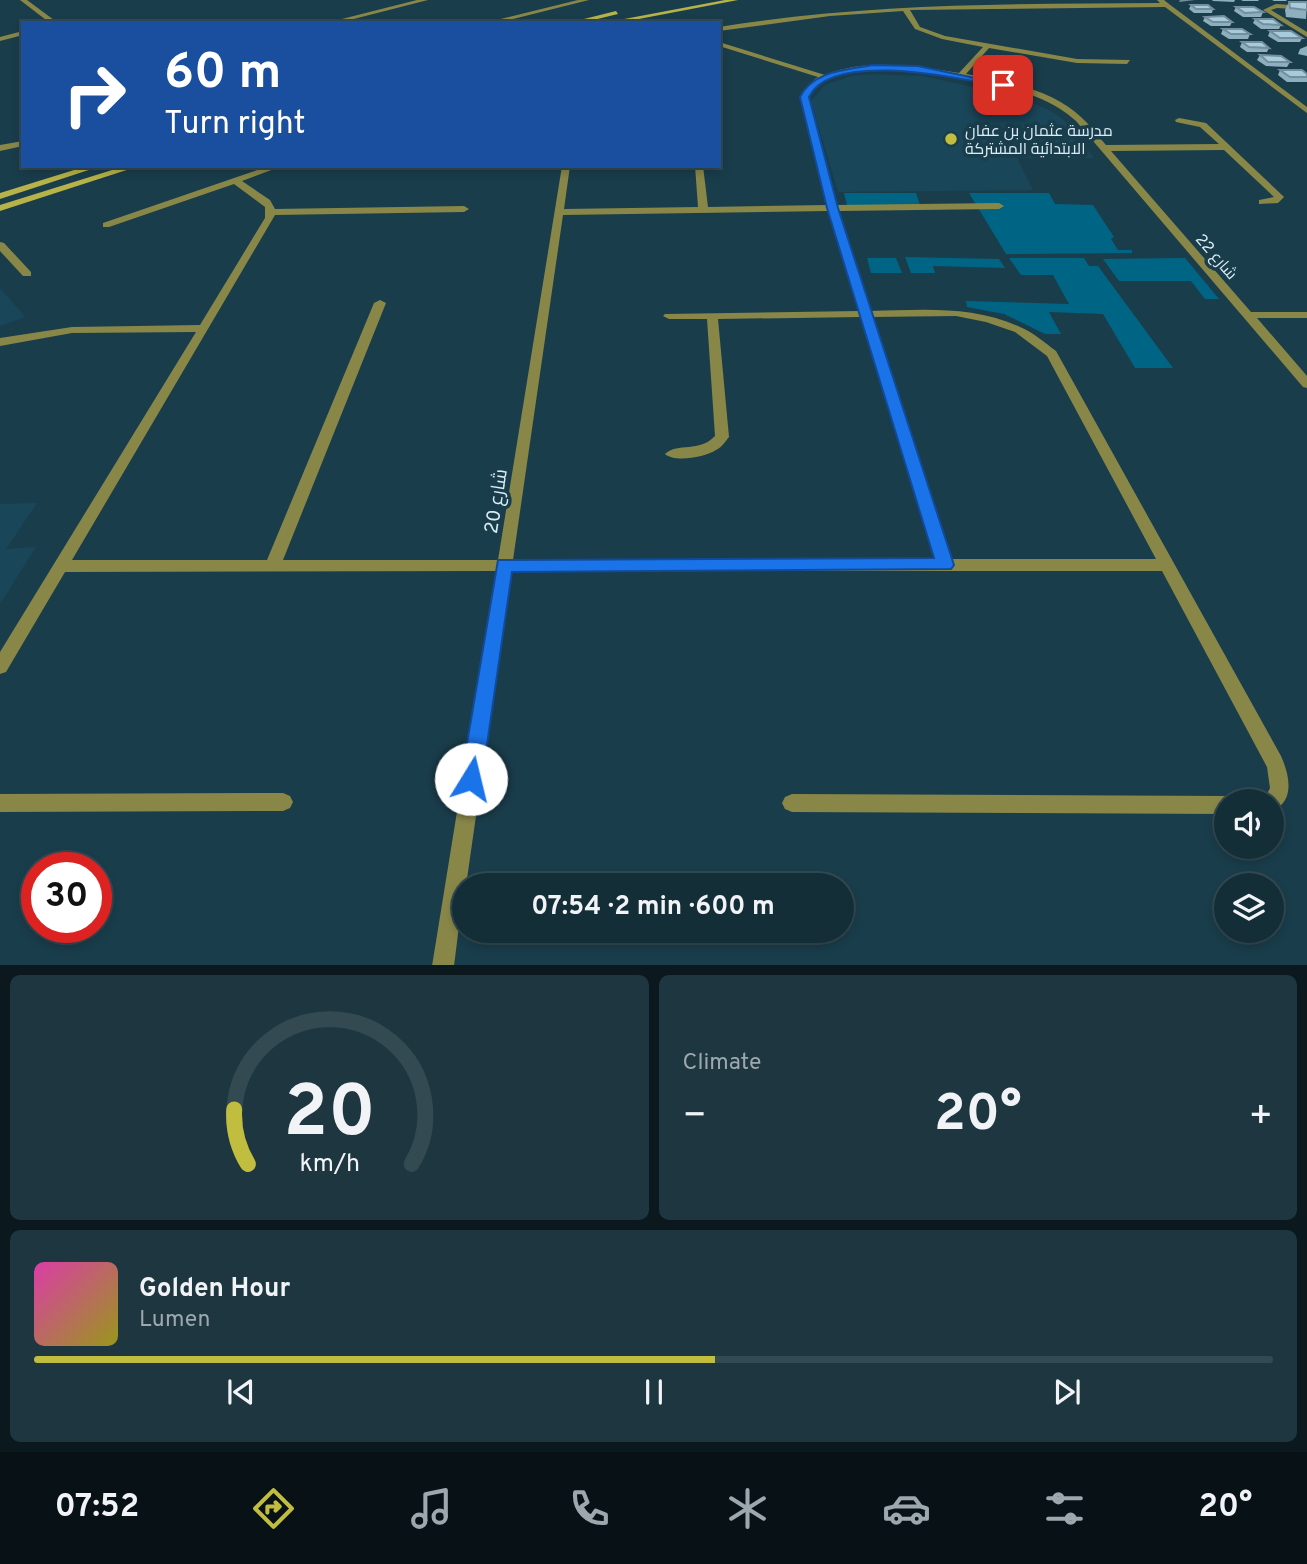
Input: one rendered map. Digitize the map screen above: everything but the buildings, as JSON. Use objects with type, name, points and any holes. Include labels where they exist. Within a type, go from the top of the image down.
[{"type":"main road","points":[[581,21],[686,0]]},
{"type":"main road","points":[[617,21],[735,0]]},
{"type":"main road","points":[[0,196],[91,168]]},
{"type":"main road","points":[[0,208],[129,168]]},
{"type":"street","points":[[23,0],[52,21]]},
{"type":"street","points":[[337,21],[425,0]]},
{"type":"street","points":[[496,21],[586,0]]},
{"type":"street","points":[[721,29],[813,15],[905,8],[1163,3],[1307,111]]},
{"type":"street","points":[[1307,8],[1276,6],[1266,10],[1307,35]]},
{"type":"street","points":[[905,8],[914,25],[928,33],[1077,61],[1127,62]]},
{"type":"street","points":[[0,39],[21,34]]},
{"type":"street","points":[[721,45],[825,78]]},
{"type":"street","points":[[960,76],[988,46]]},
{"type":"street","name":"شارع 22","points":[[825,78],[849,70],[883,67],[918,69],[1016,88],[1049,100],[1073,114],[1307,384]]},
{"type":"street","points":[[825,78],[809,87],[805,97],[832,208],[945,565]]},
{"type":"street","points":[[1179,120],[1203,125],[1279,197],[1275,201],[1262,202]]},
{"type":"street","points":[[0,148],[21,143]]},
{"type":"street","points":[[1103,148],[1227,147]]},
{"type":"street","points":[[106,225],[272,168]]},
{"type":"street","name":"شارع 20","points":[[443,965],[566,168]]},
{"type":"street","points":[[699,168],[704,210]]},
{"type":"street","points":[[235,181],[267,202],[271,212]]},
{"type":"street","points":[[559,212],[999,206]]},
{"type":"street","points":[[271,212],[464,209]]},
{"type":"street","points":[[0,667],[271,212]]},
{"type":"street","points":[[0,246],[27,274]]},
{"type":"street","points":[[272,565],[380,303]]},
{"type":"street","points":[[669,316],[940,313],[972,315],[1012,327],[1043,345],[1052,354],[1279,773],[1279,789]]},
{"type":"street","points":[[672,454],[705,451],[722,437],[712,315]]},
{"type":"street","points":[[1247,315],[1307,315]]},
{"type":"street","points":[[0,342],[72,330],[204,328]]},
{"type":"street","points":[[61,566],[1167,565]]},
{"type":"street","points":[[0,803],[283,802]]},
{"type":"street","points":[[792,803],[1214,805]]},
{"type":"shaded area","name":"مدرسة عثمان بن عفان الابتدائية المشتركة","points":[[852,76],[923,76],[1018,97],[1049,110],[1064,120],[1094,158],[1017,158],[1033,190],[838,192],[811,101],[825,85]]},
{"type":"shaded area","points":[[844,193],[916,193],[920,205],[852,206],[847,205]]},
{"type":"shaded area","points":[[969,193],[1049,193],[1055,204],[1093,205],[1114,237],[1111,239],[1118,250],[1132,250],[1132,253],[1006,254]]},
{"type":"shaded area","points":[[905,257],[999,259],[1005,268],[933,266],[935,273],[911,273]]},
{"type":"shaded area","points":[[867,258],[896,258],[902,273],[871,273]]},
{"type":"shaded area","points":[[1009,258],[1084,258],[1089,266],[1098,266],[1173,368],[1135,368],[1103,314],[1049,312],[1061,334],[1045,334],[1004,314],[967,307],[966,301],[1069,304],[1053,275],[1021,275]]},
{"type":"shaded area","points":[[1185,258],[1219,299],[1205,299],[1191,281],[1119,281],[1103,259]]},
{"type":"shaded area","points":[[0,288],[25,317],[0,326]]},
{"type":"shaded area","points":[[37,503],[6,549],[36,547],[0,604],[0,504]]},
{"type":"place","name":"مدرسة عثمان بن عفان الابتدائية المشتركة","points":[[951,139]]},
{"type":"route","points":[[471,779],[504,565],[945,565],[832,208],[805,97],[809,87],[825,78],[839,72],[872,67],[918,69],[1003,85]]}]
